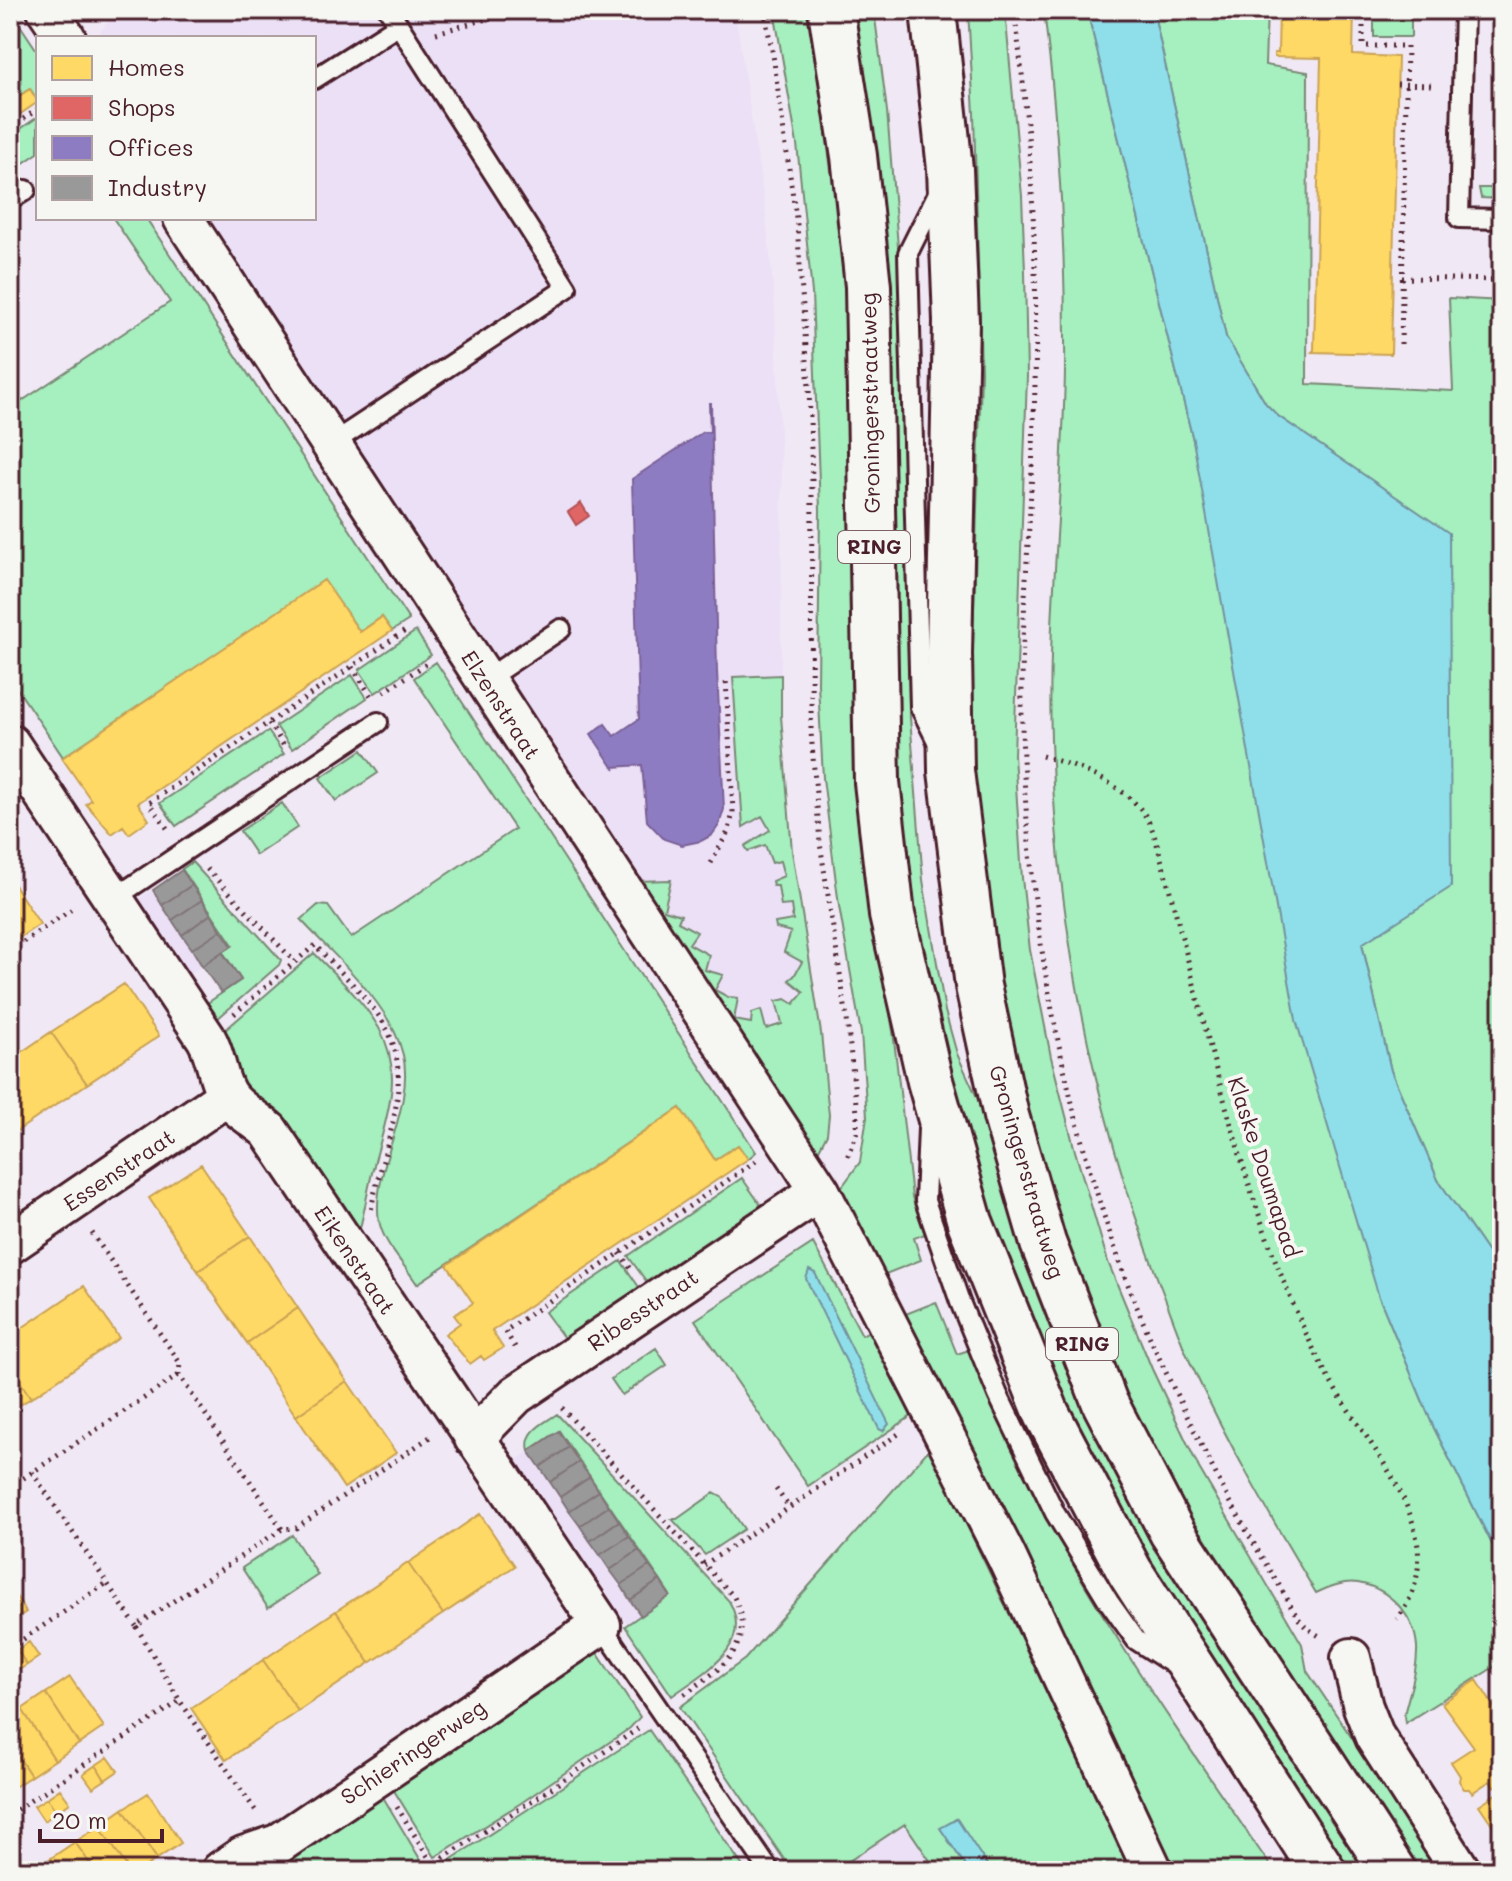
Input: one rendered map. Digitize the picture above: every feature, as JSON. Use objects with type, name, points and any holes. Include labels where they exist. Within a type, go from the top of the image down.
[{"type":"main road","name":"Groningerstraatweg","points":[[831,10],[854,156],[868,286],[877,782],[892,915],[930,1081],[970,1222],[1047,1414],[1130,1572],[1323,1871]]},
{"type":"main road","name":"Groningerstraatweg","points":[[933,10],[950,169],[956,321],[949,654],[951,771],[978,986],[1006,1116],[1043,1243],[1105,1403],[1172,1532],[1393,1871]]},
{"type":"street","points":[[47,10],[65,36]]},
{"type":"street","name":"Elzenstraat","points":[[184,220],[820,1191]]},
{"type":"street","points":[[10,744],[206,1038],[215,1055],[219,1079],[227,1096]]},
{"type":"street","name":"Eikenstraat","points":[[227,1096],[269,1131],[601,1625]]},
{"type":"street","name":"Essenstraat","points":[[10,1244],[227,1096]]},
{"type":"street","points":[[820,1191],[1006,1556],[1153,1871]]},
{"type":"street","name":"Ribesstraat","points":[[467,1427],[820,1191]]},
{"type":"street","name":"Schieringerweg","points":[[221,1871],[243,1856],[278,1844],[601,1625]]},
{"type":"street","points":[[1351,1658],[1363,1707],[1375,1737],[1461,1871]]},
{"type":"lane","points":[[1464,10],[1459,218],[1502,219]]},
{"type":"lane","points":[[316,78],[399,25],[567,288],[331,444]]},
{"type":"lane","points":[[10,200],[26,190]]},
{"type":"lane","points":[[485,680],[561,629]]},
{"type":"lane","points":[[109,893],[186,850],[378,722]]},
{"type":"lane","points":[[601,1625],[770,1871]]},
{"type":"path","points":[[399,25],[520,10]]},
{"type":"path","points":[[764,10],[776,70],[797,225],[809,388],[812,479],[809,684],[814,780],[857,1113],[857,1133],[851,1152],[840,1171],[820,1191]]},
{"type":"path","points":[[1014,10],[1031,196],[1036,347],[1023,646],[1023,755],[1041,949],[1061,1056],[1084,1148],[1118,1258],[1182,1407],[1257,1550],[1305,1627],[1351,1658]]},
{"type":"path","points":[[1363,10],[1363,46],[1407,46],[1401,346]]},
{"type":"path","points":[[10,128],[36,110]]},
{"type":"path","points":[[1402,278],[1502,280]]},
{"type":"path","points":[[294,961],[186,850],[149,803],[438,609]]},
{"type":"path","points":[[711,863],[729,830],[733,812],[726,680]]},
{"type":"path","name":"Klaske Doumapad","points":[[1042,756],[1101,779],[1127,796],[1145,814],[1155,837],[1224,1098],[1266,1237],[1298,1318],[1323,1369],[1393,1479],[1415,1525],[1420,1571],[1415,1589],[1397,1619]]},
{"type":"path","points":[[10,951],[109,893]]},
{"type":"path","points":[[206,1038],[315,945],[371,1005],[397,1055],[399,1087],[379,1171],[367,1245],[352,1255]]},
{"type":"path","points":[[520,1392],[503,1365],[520,1354],[505,1331],[787,1141]]},
{"type":"path","points":[[71,1202],[180,1363],[179,1375],[282,1529]]},
{"type":"path","points":[[10,1487],[179,1375]]},
{"type":"path","points":[[704,1565],[932,1412]]},
{"type":"path","points":[[136,1626],[282,1529],[296,1528],[467,1427]]},
{"type":"path","points":[[32,1472],[136,1626],[180,1701],[278,1844]]},
{"type":"path","points":[[776,1489],[789,1507]]},
{"type":"path","points":[[10,1648],[107,1583]]},
{"type":"path","points":[[10,1814],[180,1701]]},
{"type":"path","points":[[378,1776],[437,1871]]},
{"type":"shaded area","points":[[126,10],[735,10],[766,214],[775,305],[782,484],[781,716],[792,851],[821,1033],[829,1115],[827,1134],[816,1155],[204,220],[316,220],[316,36],[97,36],[107,22]]},
{"type":"shaded area","points":[[183,870],[233,946],[187,976],[138,899]]},
{"type":"shaded area","points":[[559,1431],[670,1595],[628,1625],[516,1460]]},
{"type":"shaded area","points":[[905,1824],[937,1871],[834,1871]]},
{"type":"green space","points":[[10,10],[36,49],[36,98],[30,89],[10,102]]},
{"type":"green space","points":[[774,10],[809,10],[847,286],[870,894],[893,1031],[912,1197],[925,1234],[914,1238],[921,1260],[883,1275],[841,1188],[860,1162],[867,1117],[861,1033],[839,906],[823,778],[818,684],[820,510],[812,293],[797,144]]},
{"type":"green space","points":[[849,10],[874,10],[887,111],[899,259],[909,705],[923,880],[945,1011],[957,1054],[988,1121],[997,1151],[1370,1871],[1351,1871],[1146,1553],[1098,1465],[1014,1281],[980,1186],[951,1089],[928,991],[911,891],[900,791],[895,675],[895,443],[890,327]]},
{"type":"green space","points":[[968,10],[1005,10],[1022,196],[1027,376],[1014,755],[1030,950],[1051,1057],[1108,1262],[1152,1369],[1199,1468],[1302,1644],[1307,1671],[1441,1871],[1419,1871],[1171,1487],[1102,1343],[1050,1198],[1017,1073],[988,929],[970,747],[981,372]]},
{"type":"green space","points":[[1044,10],[1087,10],[1193,440],[1379,1297],[1433,1426],[1502,1564],[1502,1662],[1405,1723],[1417,1656],[1415,1636],[1406,1614],[1390,1597],[1358,1583],[1347,1583],[1316,1593],[1234,1450],[1186,1354],[1139,1226],[1099,1091],[1084,1022],[1061,882],[1051,740],[1051,648],[1064,417],[1065,326],[1058,145]]},
{"type":"green space","points":[[1153,10],[1267,10],[1265,65],[1308,72],[1307,384],[1453,391],[1449,298],[1502,301],[1502,1273],[1438,1180],[1391,1071],[1362,943],[1449,534],[1278,416],[1266,404],[1226,337]]},
{"type":"green space","points":[[1374,10],[1411,10],[1411,37],[1374,37]]},
{"type":"green space","points":[[36,118],[36,154],[16,168],[10,158],[10,136]]},
{"type":"green space","points":[[1479,188],[1502,188],[1502,199],[1481,198]]},
{"type":"green space","points":[[114,220],[147,220],[409,620],[392,631],[382,617],[360,632],[324,581],[63,757],[10,673],[10,409],[170,302]]},
{"type":"green space","points":[[416,631],[431,655],[375,693],[359,670]]},
{"type":"green space","points":[[436,662],[756,1152],[748,1159],[738,1145],[715,1160],[680,1108],[417,1284],[384,1235],[378,1209],[384,1167],[403,1099],[403,1055],[397,1036],[360,982],[301,920],[318,905],[328,906],[351,938],[515,829],[414,678]]},
{"type":"green space","points":[[352,675],[367,698],[292,749],[276,726]]},
{"type":"green space","points":[[781,675],[781,716],[792,851],[821,1033],[829,1115],[827,1134],[816,1155],[637,881],[671,880],[664,910],[681,915],[678,922],[697,932],[689,944],[709,955],[705,970],[723,975],[715,990],[738,998],[734,1020],[751,1023],[752,1013],[761,1010],[766,1029],[782,1024],[776,1001],[786,999],[794,1004],[804,992],[789,980],[802,962],[784,952],[791,932],[776,928],[775,923],[793,920],[791,905],[781,906],[778,886],[773,886],[772,881],[784,876],[780,861],[772,863],[765,845],[748,851],[745,846],[770,830],[762,816],[743,827],[733,677]]},
{"type":"green space","points":[[268,731],[284,754],[176,826],[160,803]]},
{"type":"green space","points":[[362,750],[378,773],[336,801],[320,778]]},
{"type":"green space","points":[[282,803],[298,827],[256,855],[240,831]]},
{"type":"green space","points":[[192,862],[281,960],[216,1020],[206,1004],[241,980],[223,952],[233,945],[182,869]]},
{"type":"green space","points":[[314,953],[373,1018],[387,1045],[391,1062],[388,1113],[359,1232],[247,1094],[224,1031]]},
{"type":"green space","points":[[742,1178],[763,1208],[649,1285],[628,1256]]},
{"type":"green space","points":[[813,1243],[862,1335],[873,1329],[912,1412],[910,1417],[808,1486],[695,1320]]},
{"type":"green space","points":[[621,1261],[641,1290],[566,1341],[545,1312]]},
{"type":"green space","points":[[936,1302],[957,1354],[969,1350],[1029,1481],[1098,1607],[1274,1871],[1170,1871],[903,1315]]},
{"type":"green space","points":[[656,1348],[667,1365],[622,1395],[611,1379]]},
{"type":"green space","points":[[557,1414],[729,1601],[735,1617],[731,1645],[711,1668],[672,1696],[625,1626],[670,1595],[559,1431],[529,1451],[532,1433]]},
{"type":"green space","points":[[930,1448],[1132,1871],[991,1871],[956,1819],[941,1829],[969,1871],[937,1871],[905,1824],[834,1871],[792,1871],[680,1707],[745,1659]]},
{"type":"green space","points":[[714,1493],[723,1498],[744,1529],[705,1555],[672,1519],[677,1519]]},
{"type":"green space","points":[[292,1535],[318,1575],[268,1608],[242,1568]]},
{"type":"green space","points":[[596,1651],[640,1717],[630,1728],[521,1803],[435,1857],[390,1784]]},
{"type":"green space","points":[[649,1730],[746,1871],[444,1871],[441,1866]]},
{"type":"green space","points":[[380,1792],[423,1864],[411,1871],[261,1871]]},
{"type":"water","points":[[1087,10],[1153,10],[1226,337],[1266,404],[1278,416],[1449,533],[1451,887],[1362,944],[1391,1071],[1438,1180],[1502,1273],[1502,1564],[1433,1426],[1379,1297],[1296,1020],[1193,440]]},
{"type":"water","points":[[809,1270],[815,1273],[889,1424],[883,1431],[879,1429],[806,1279]]},
{"type":"water","points":[[957,1819],[991,1871],[969,1871],[940,1828]]},
{"type":"building: Homes","points":[[1279,10],[1354,10],[1353,55],[1398,57],[1391,354],[1312,352],[1321,58],[1274,57],[1274,53],[1278,53]]},
{"type":"building: Homes","points":[[30,89],[36,99],[36,103],[10,121],[10,102]]},
{"type":"building: Homes","points":[[324,580],[360,632],[382,617],[392,631],[138,803],[149,820],[129,834],[123,826],[112,834],[86,804],[91,800],[62,758]]},
{"type":"building: Homes","points":[[10,879],[40,924],[10,944]]},
{"type":"building: Homes","points":[[124,984],[159,1036],[87,1084],[51,1032]]},
{"type":"building: Homes","points":[[51,1032],[87,1084],[14,1133],[10,1127],[10,1060]]},
{"type":"building: Homes","points":[[680,1108],[715,1160],[738,1145],[748,1159],[492,1331],[503,1348],[484,1360],[481,1356],[470,1364],[445,1334],[460,1323],[454,1315],[473,1303],[447,1265]]},
{"type":"building: Homes","points":[[201,1164],[250,1236],[198,1271],[149,1198]]},
{"type":"building: Homes","points":[[250,1236],[298,1308],[247,1343],[198,1271]]},
{"type":"building: Homes","points":[[84,1286],[119,1338],[31,1398],[10,1367],[10,1336]]},
{"type":"building: Homes","points":[[298,1308],[347,1381],[296,1416],[247,1343]]},
{"type":"building: Homes","points":[[10,1367],[31,1398],[10,1411]]},
{"type":"building: Homes","points":[[347,1381],[396,1453],[344,1488],[296,1416]]},
{"type":"building: Homes","points":[[480,1514],[515,1566],[443,1614],[408,1563]]},
{"type":"building: Homes","points":[[408,1563],[443,1614],[370,1663],[336,1611]]},
{"type":"building: Homes","points":[[10,1587],[26,1612],[10,1623]]},
{"type":"building: Homes","points":[[336,1611],[370,1663],[298,1711],[263,1660]]},
{"type":"building: Homes","points":[[29,1642],[39,1657],[27,1665],[17,1650]]},
{"type":"building: Homes","points":[[17,1650],[27,1665],[14,1673],[10,1667],[10,1655]]},
{"type":"building: Homes","points":[[263,1660],[298,1711],[226,1760],[191,1708]]},
{"type":"building: Homes","points":[[70,1677],[104,1727],[79,1744],[46,1693]]},
{"type":"building: Homes","points":[[1477,1680],[1502,1720],[1502,1781],[1494,1787],[1490,1781],[1472,1793],[1464,1789],[1451,1762],[1474,1747],[1442,1703]]},
{"type":"building: Homes","points":[[46,1693],[79,1744],[55,1760],[22,1709]]},
{"type":"building: Homes","points":[[22,1709],[55,1760],[31,1776],[10,1744],[10,1717]]},
{"type":"building: Homes","points":[[10,1744],[31,1776],[10,1790]]},
{"type":"building: Homes","points":[[108,1757],[118,1771],[105,1780],[96,1765]]},
{"type":"building: Homes","points":[[96,1765],[105,1780],[93,1788],[83,1774]]},
{"type":"building: Homes","points":[[60,1789],[70,1803],[57,1812],[47,1798]]},
{"type":"building: Homes","points":[[1502,1790],[1502,1835],[1500,1836],[1479,1805]]},
{"type":"building: Homes","points":[[148,1793],[181,1843],[157,1859],[123,1809]]},
{"type":"building: Homes","points":[[47,1798],[57,1812],[44,1821],[34,1806]]},
{"type":"building: Homes","points":[[123,1809],[157,1859],[139,1871],[130,1871],[99,1826]]},
{"type":"building: Homes","points":[[10,1822],[21,1836],[10,1843]]},
{"type":"building: Homes","points":[[99,1826],[130,1871],[95,1871],[75,1842]]},
{"type":"building: Homes","points":[[75,1842],[95,1871],[60,1871],[51,1858]]},
{"type":"building: Homes","points":[[51,1858],[60,1871],[31,1871]]},
{"type":"building: Shops","points":[[581,503],[589,516],[576,525],[568,512]]},
{"type":"building: Offices","points":[[711,403],[717,671],[724,809],[719,825],[712,835],[701,841],[682,845],[664,839],[647,821],[642,765],[613,767],[591,734],[605,724],[614,736],[639,719],[632,479],[703,432],[710,432]]},
{"type":"building: Industry","points":[[182,870],[192,885],[162,905],[153,890]]},
{"type":"building: Industry","points":[[192,885],[202,900],[172,920],[162,905]]},
{"type":"building: Industry","points":[[202,900],[211,914],[182,935],[172,920]]},
{"type":"building: Industry","points":[[211,914],[221,930],[192,949],[182,935]]},
{"type":"building: Industry","points":[[221,930],[232,946],[202,966],[192,949]]},
{"type":"building: Industry","points":[[222,952],[241,980],[221,993],[202,966]]},
{"type":"building: Industry","points":[[559,1431],[569,1447],[540,1467],[529,1451]]},
{"type":"building: Industry","points":[[569,1447],[579,1462],[550,1482],[540,1467]]},
{"type":"building: Industry","points":[[579,1462],[590,1477],[560,1497],[550,1482]]},
{"type":"building: Industry","points":[[590,1477],[599,1491],[569,1511],[560,1497]]},
{"type":"building: Industry","points":[[599,1491],[609,1506],[580,1526],[569,1511]]},
{"type":"building: Industry","points":[[609,1506],[619,1521],[590,1541],[580,1526]]},
{"type":"building: Industry","points":[[619,1521],[629,1536],[600,1555],[590,1541]]},
{"type":"building: Industry","points":[[629,1536],[639,1550],[610,1570],[600,1555]]},
{"type":"building: Industry","points":[[639,1550],[649,1566],[621,1585],[610,1570]]},
{"type":"building: Industry","points":[[649,1566],[660,1580],[630,1600],[621,1585]]},
{"type":"building: Industry","points":[[660,1580],[670,1596],[641,1616],[630,1600]]}]
